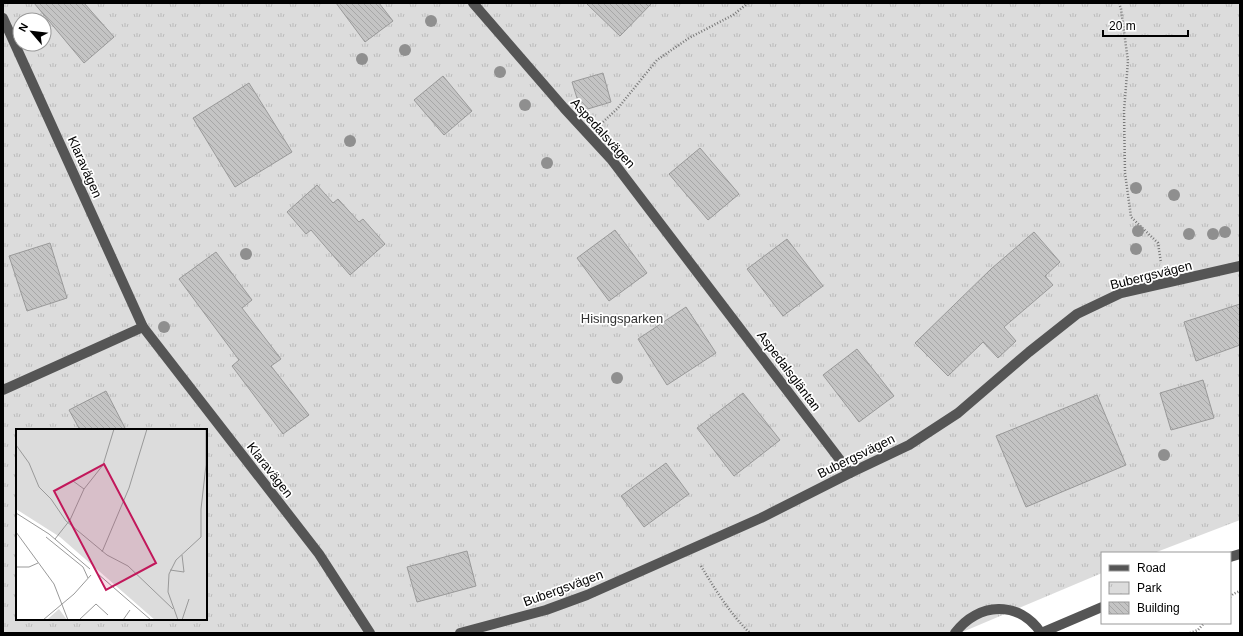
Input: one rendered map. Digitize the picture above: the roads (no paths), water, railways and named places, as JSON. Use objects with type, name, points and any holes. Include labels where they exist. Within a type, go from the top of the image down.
[{"type":"street","name":"Aspedalsvägen","points":[[473,3],[559,103],[611,159],[708,286]]},
{"type":"street","name":"Klaravägen","points":[[3,18],[143,327],[318,554],[370,633]]},
{"type":"street","name":"Bubergsvägen","points":[[460,633],[546,610],[587,595],[761,518],[909,445],[958,414],[1077,314],[1121,293],[1240,266]]},
{"type":"street","name":"Aspedalsgläntan","points":[[708,286],[850,473]]},
{"type":"street","points":[[3,390],[143,327]]},
{"type":"street","points":[[955,633],[964,622],[976,614],[988,610],[1002,609],[1021,614],[1032,622],[1041,633],[1101,607]]},
{"type":"park label","name":"Hisingsparken","points":[[622,318]]}]
